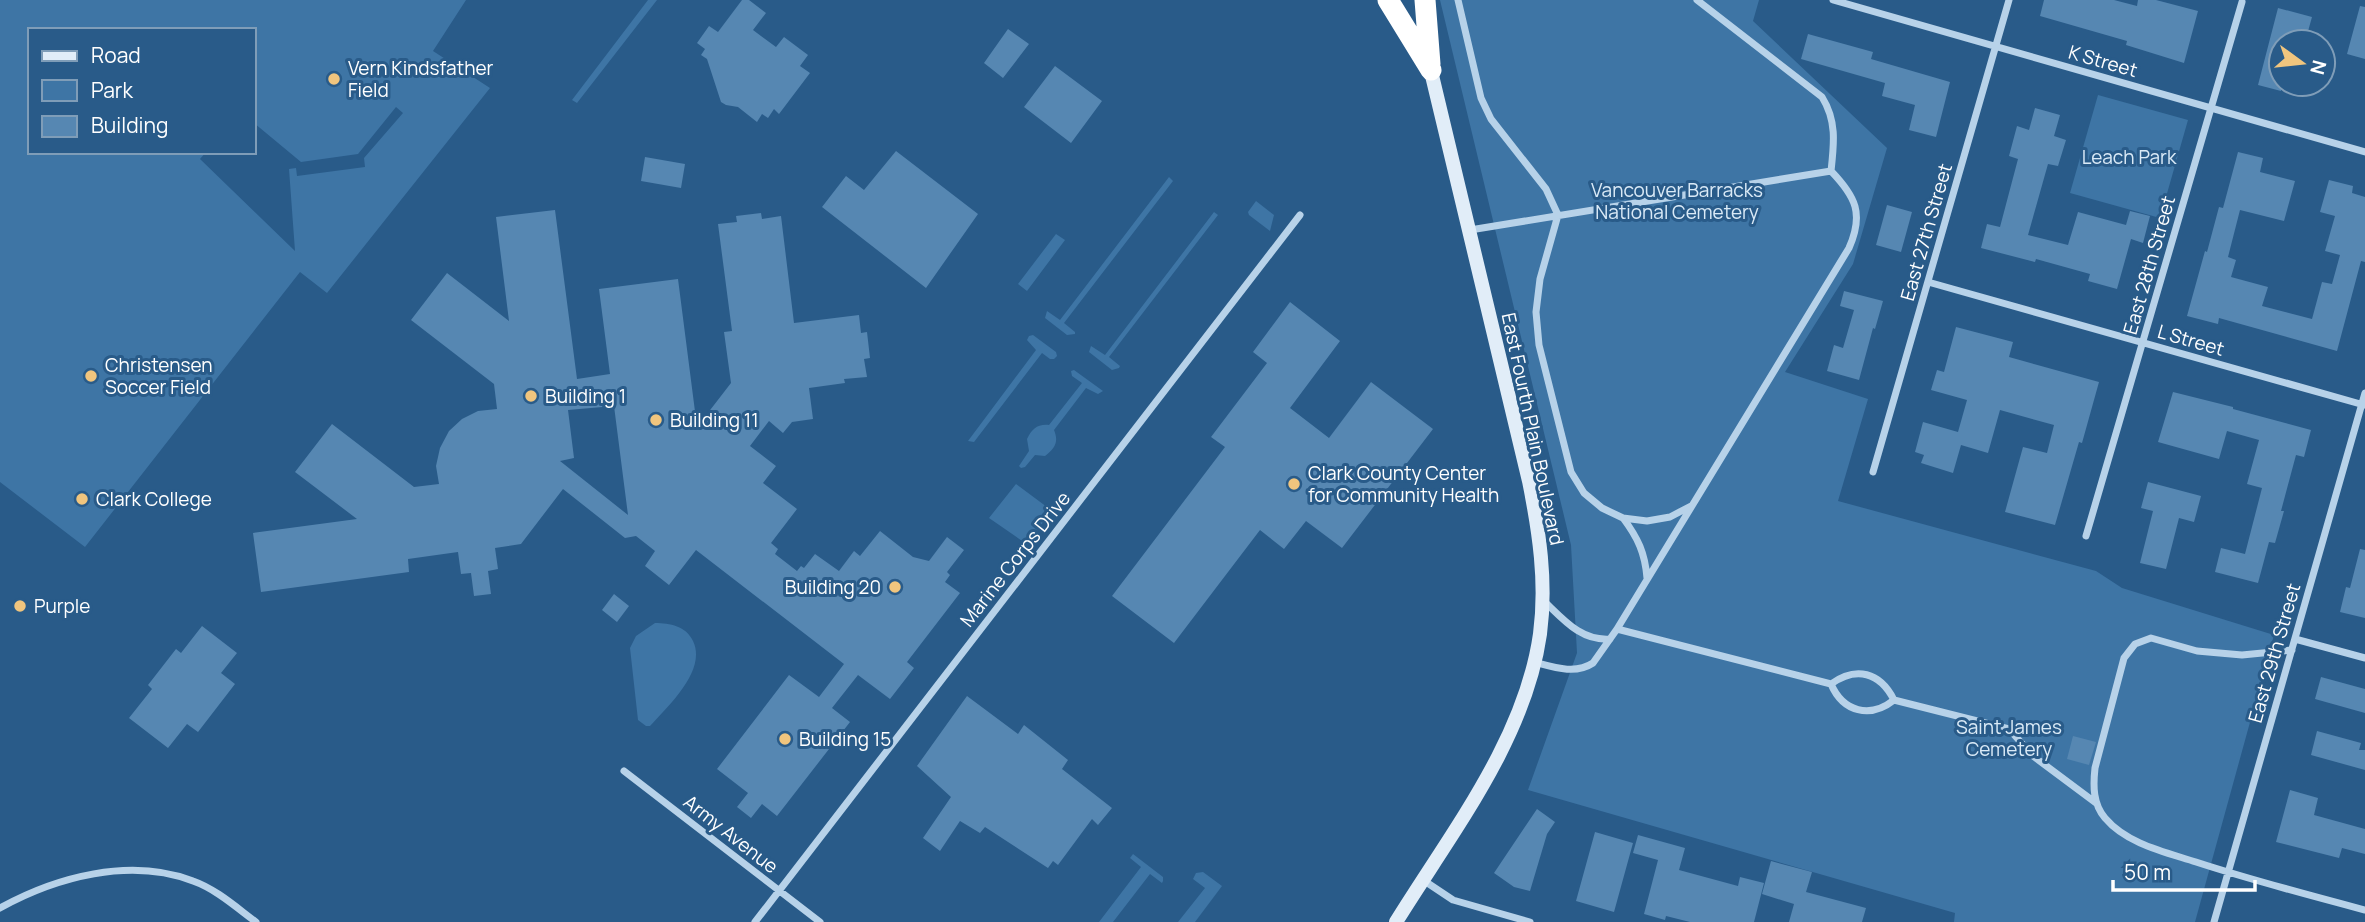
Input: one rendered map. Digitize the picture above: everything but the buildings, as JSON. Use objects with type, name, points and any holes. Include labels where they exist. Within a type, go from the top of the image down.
[{"type":"highway","points":[[1388,0],[1431,70]]},
{"type":"highway","points":[[1425,0],[1431,70]]},
{"type":"main road","name":"East Fourth Plain Boulevard","points":[[1396,922],[1482,785],[1505,743],[1522,705],[1534,662],[1542,600],[1541,555],[1531,495],[1470,230],[1413,0]]},
{"type":"street","points":[[1458,0],[1481,98],[1490,119],[1546,188],[1558,215],[1540,279],[1536,312],[1539,345],[1572,472],[1584,493],[1602,508],[1623,518],[1647,521],[1671,517],[1691,506]]},
{"type":"street","points":[[1534,662],[1563,669],[1587,667],[1593,663],[1617,629],[1856,233],[1854,200],[1831,172],[1834,125],[1830,110],[1822,97],[1697,0]]},
{"type":"street","name":"K Street","points":[[1833,0],[2365,152]]},
{"type":"street","name":"East 27th Street","points":[[1873,472],[2009,0]]},
{"type":"street","name":"East 28th Street","points":[[2086,536],[2242,2]]},
{"type":"street","points":[[1470,230],[1831,172]]},
{"type":"street","name":"Marine Corps Drive","points":[[755,922],[1300,215]]},
{"type":"street","name":"L Street","points":[[1927,282],[2363,405]]},
{"type":"street","name":"East 29th Street","points":[[2214,922],[2365,393]]},
{"type":"street","points":[[1623,518],[1637,536],[1645,557],[1647,579]]},
{"type":"street","points":[[1542,600],[1578,632],[1596,639],[1610,639]]},
{"type":"street","points":[[1617,629],[1831,684],[1836,694],[1852,709],[1874,710],[1885,707],[1894,700]]},
{"type":"street","points":[[2292,650],[2242,655],[2197,650],[2151,638],[2135,644],[2124,658],[2095,768],[2093,786],[2096,803],[2105,818],[2118,830],[2144,845],[2228,872],[2365,910]]},
{"type":"street","points":[[2295,639],[2365,658]]},
{"type":"street","points":[[1831,684],[1842,676],[1867,674],[1879,679],[1894,700],[2009,729],[2033,756],[2096,803]]},
{"type":"street","name":"Army Avenue","points":[[624,771],[820,922]]},
{"type":"street","points":[[0,908],[27,893],[72,879],[92,874],[136,871],[169,875],[195,882],[256,922]]},
{"type":"street","points":[[1422,880],[1453,900],[1530,922]]},
{"type":"green space","name":"Clark College","points":[[0,0],[466,0],[433,51],[490,88],[327,293],[300,272],[85,547],[0,482]]},
{"type":"green space","points":[[648,0],[657,0],[577,103],[572,100]]},
{"type":"green space","points":[[1440,0],[1759,0],[1753,21],[1887,148],[1853,264],[1785,372],[1868,399],[1838,501],[2096,571],[2122,588],[2274,635],[2195,922],[1954,922],[1955,913],[1528,790],[1577,653],[1571,545]]},
{"type":"green space","name":"Leach Park","points":[[2098,95],[2188,120],[2160,218],[2070,193]]},
{"type":"green space","points":[[1169,177],[1173,181],[1064,323],[1075,332],[1067,335],[1045,318],[1047,311],[1060,320]]},
{"type":"green space","points":[[1256,201],[1274,215],[1270,231],[1249,215],[1248,212]]},
{"type":"green space","points":[[1214,212],[1218,215],[1109,357],[1120,366],[1112,370],[1089,352],[1091,346],[1105,355]]},
{"type":"green space","points":[[1056,234],[1065,240],[1027,291],[1018,284]]},
{"type":"green space","points":[[1033,335],[1056,352],[1057,356],[1050,359],[1042,353],[974,442],[968,441],[1036,350],[1027,340]]},
{"type":"green space","points":[[1074,370],[1103,391],[1098,394],[1086,388],[1054,430],[1056,441],[1051,450],[1045,456],[1035,455],[1021,468],[1019,466],[1029,451],[1027,439],[1031,432],[1038,426],[1049,425],[1082,383],[1072,376],[1071,371]]},
{"type":"green space","points":[[1016,484],[1051,510],[1028,545],[989,518]]},
{"type":"green space","points":[[655,623],[672,625],[690,636],[696,652],[695,664],[676,698],[650,726],[646,726],[638,720],[630,648],[636,636]]},
{"type":"green space","points":[[1133,854],[1163,877],[1162,883],[1150,874],[1113,922],[1099,922],[1141,867],[1130,858]]},
{"type":"green space","points":[[1203,872],[1222,886],[1195,922],[1178,922],[1205,888],[1193,879],[1196,873]]},
{"type":"place","name":"Vern Kindsfather Field","points":[[334,79]]},
{"type":"place","name":"Christensen Soccer Field","points":[[91,376]]},
{"type":"place","name":"Building 1","points":[[531,396]]},
{"type":"place","name":"Building 11","points":[[656,420]]},
{"type":"place","name":"Clark County Center for Community Health","points":[[1294,484]]},
{"type":"place","name":"Clark College","points":[[82,499]]},
{"type":"place","name":"Building 20","points":[[895,587]]},
{"type":"place","name":"Purple","points":[[20,606]]},
{"type":"place","name":"Building 15","points":[[785,739]]},
{"type":"park label","name":"Vancouver Barracks National Cemetery","points":[[1677,201]]},
{"type":"park label","name":"Saint James Cemetery","points":[[2009,738]]}]
